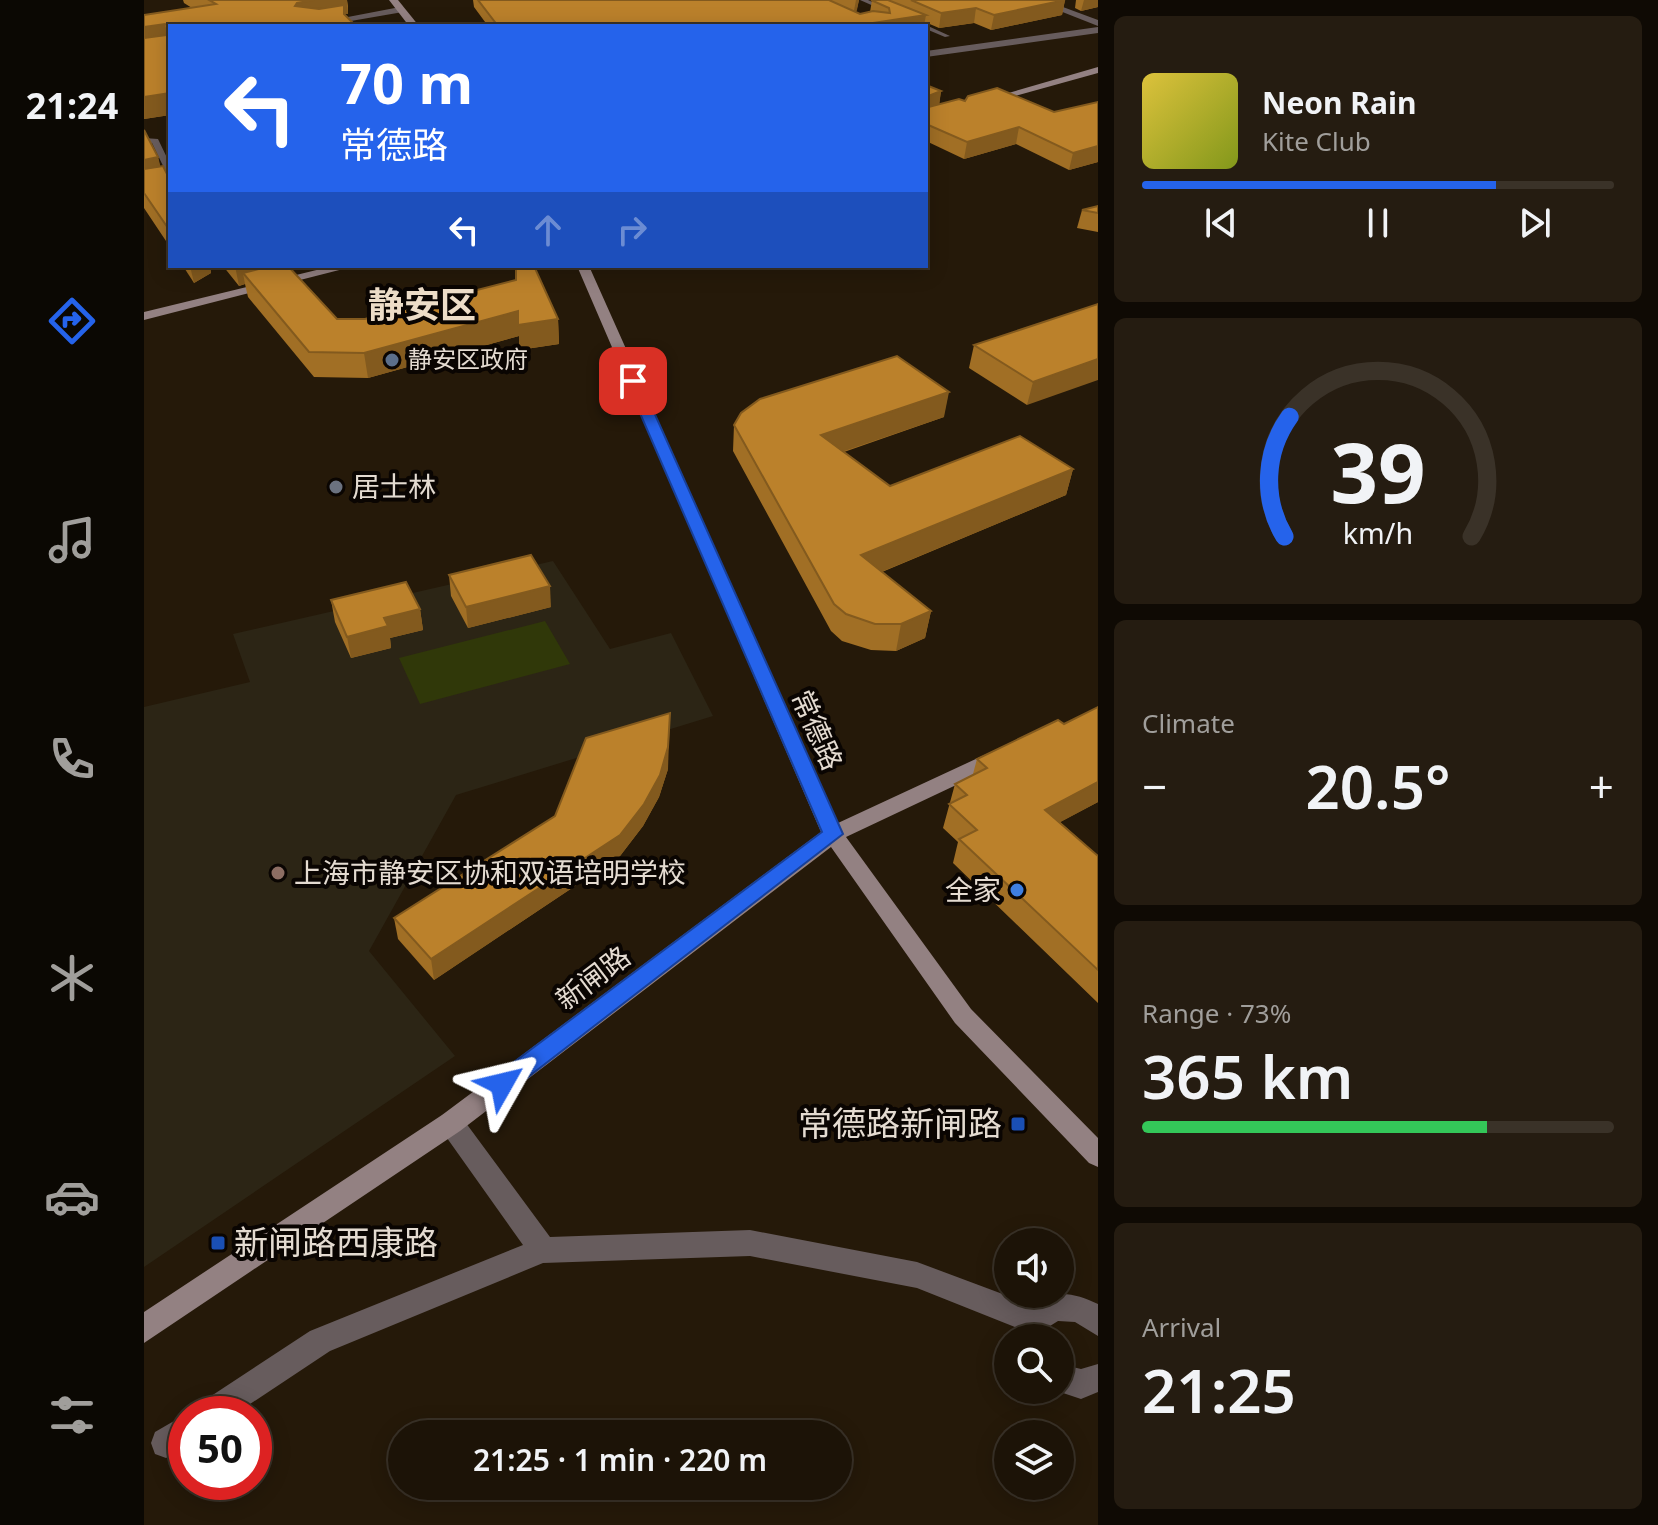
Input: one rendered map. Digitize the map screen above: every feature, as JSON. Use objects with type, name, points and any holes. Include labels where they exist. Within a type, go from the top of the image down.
[{"type":"main road","points":[[393,0],[412,24]]},
{"type":"main road","points":[[970,105],[1098,70]]},
{"type":"main road","points":[[144,316],[341,268]]},
{"type":"main road","name":"常德路","points":[[584,268],[833,834],[963,1016],[1098,1155]]},
{"type":"main road","name":"新闸路","points":[[144,1329],[451,1123],[833,834],[1014,749]]},
{"type":"street","points":[[1036,0],[1098,23]]},
{"type":"street","points":[[1055,7],[1078,2]]},
{"type":"street","points":[[318,24],[400,10]]},
{"type":"street","points":[[928,54],[1098,30]]},
{"type":"street","points":[[451,1123],[543,1250]]},
{"type":"street","points":[[236,1396],[320,1341],[543,1250],[750,1243],[917,1275],[1021,1324]]},
{"type":"street","points":[[1037,1324],[1043,1312],[1067,1306],[1080,1309],[1098,1322]]},
{"type":"street","points":[[1074,1382],[1081,1384],[1098,1378]]},
{"type":"lane","points":[[862,4],[900,16]]},
{"type":"lane","points":[[862,4],[890,20]]},
{"type":"lane","points":[[912,21],[920,24]]},
{"type":"lane","points":[[928,27],[947,36],[928,37]]},
{"type":"lane","points":[[144,140],[155,141],[168,168]]},
{"type":"shaded area","name":"上海市静安区协和双语培明学校","points":[[553,561],[610,649],[671,633],[713,716],[456,795],[369,951],[455,1056],[144,1267],[144,707],[250,682],[233,634]]},
{"type":"green space","points":[[545,621],[570,664],[420,704],[399,658]]},
{"type":"building","points":[[209,0],[314,0],[295,6],[319,9],[344,5],[344,14],[354,24],[165,24],[144,27],[144,15],[216,4]]},
{"type":"building","points":[[478,0],[829,0],[860,14],[873,11],[890,13],[889,8],[871,0],[888,0],[926,15],[866,24],[496,24]]},
{"type":"building","points":[[911,0],[1065,0],[994,15],[976,8],[941,13]]},
{"type":"building","points":[[168,30],[168,93],[144,97],[144,38],[166,35]]},
{"type":"building","points":[[928,86],[941,91],[928,96]]},
{"type":"building","points":[[997,88],[1054,112],[1098,102],[1098,146],[1073,153],[1019,127],[967,142],[928,125],[928,106],[959,99],[965,101],[968,96]]},
{"type":"building","points":[[144,130],[158,157],[144,160]]},
{"type":"building","points":[[163,166],[168,176],[168,228],[144,193],[144,169]]},
{"type":"building","points":[[1098,206],[1098,213],[1082,210]]},
{"type":"building","points":[[262,268],[290,268],[337,319],[365,319],[516,280],[516,268],[535,268],[558,319],[518,325],[518,311],[364,353],[309,352],[243,273]]},
{"type":"building","points":[[1098,304],[1098,359],[1033,382],[974,345]]},
{"type":"building","points":[[897,356],[949,392],[821,435],[890,486],[1020,436],[1073,469],[861,555],[931,611],[901,624],[875,624],[846,614],[834,604],[734,425],[741,413],[760,399]]},
{"type":"building","points":[[531,555],[550,586],[466,607],[449,575]]},
{"type":"building","points":[[406,582],[420,609],[384,618],[388,626],[347,637],[331,600]]},
{"type":"building","points":[[1098,707],[1098,782],[1045,810],[1098,856],[1098,970],[959,839],[977,830],[949,804],[967,795],[955,784],[987,768],[977,759],[1058,720],[1064,724]]},
{"type":"building","points":[[670,713],[668,747],[660,775],[644,804],[620,835],[431,959],[394,918],[555,816],[586,738]]},
{"type":"place","name":"静安区政府","points":[[392,360]]},
{"type":"place","name":"居士林","points":[[336,487]]},
{"type":"place","name":"上海市静安区协和双语培明学校","points":[[278,873]]},
{"type":"place","name":"全家","points":[[1017,890]]},
{"type":"place","name":"常德路新闸路","points":[[1018,1124]]},
{"type":"place","name":"新闸路西康路","points":[[218,1243]]},
{"type":"district","name":"静安区","points":[[422,305]]},
{"type":"route","points":[[502,1084],[833,834],[633,381]]}]
